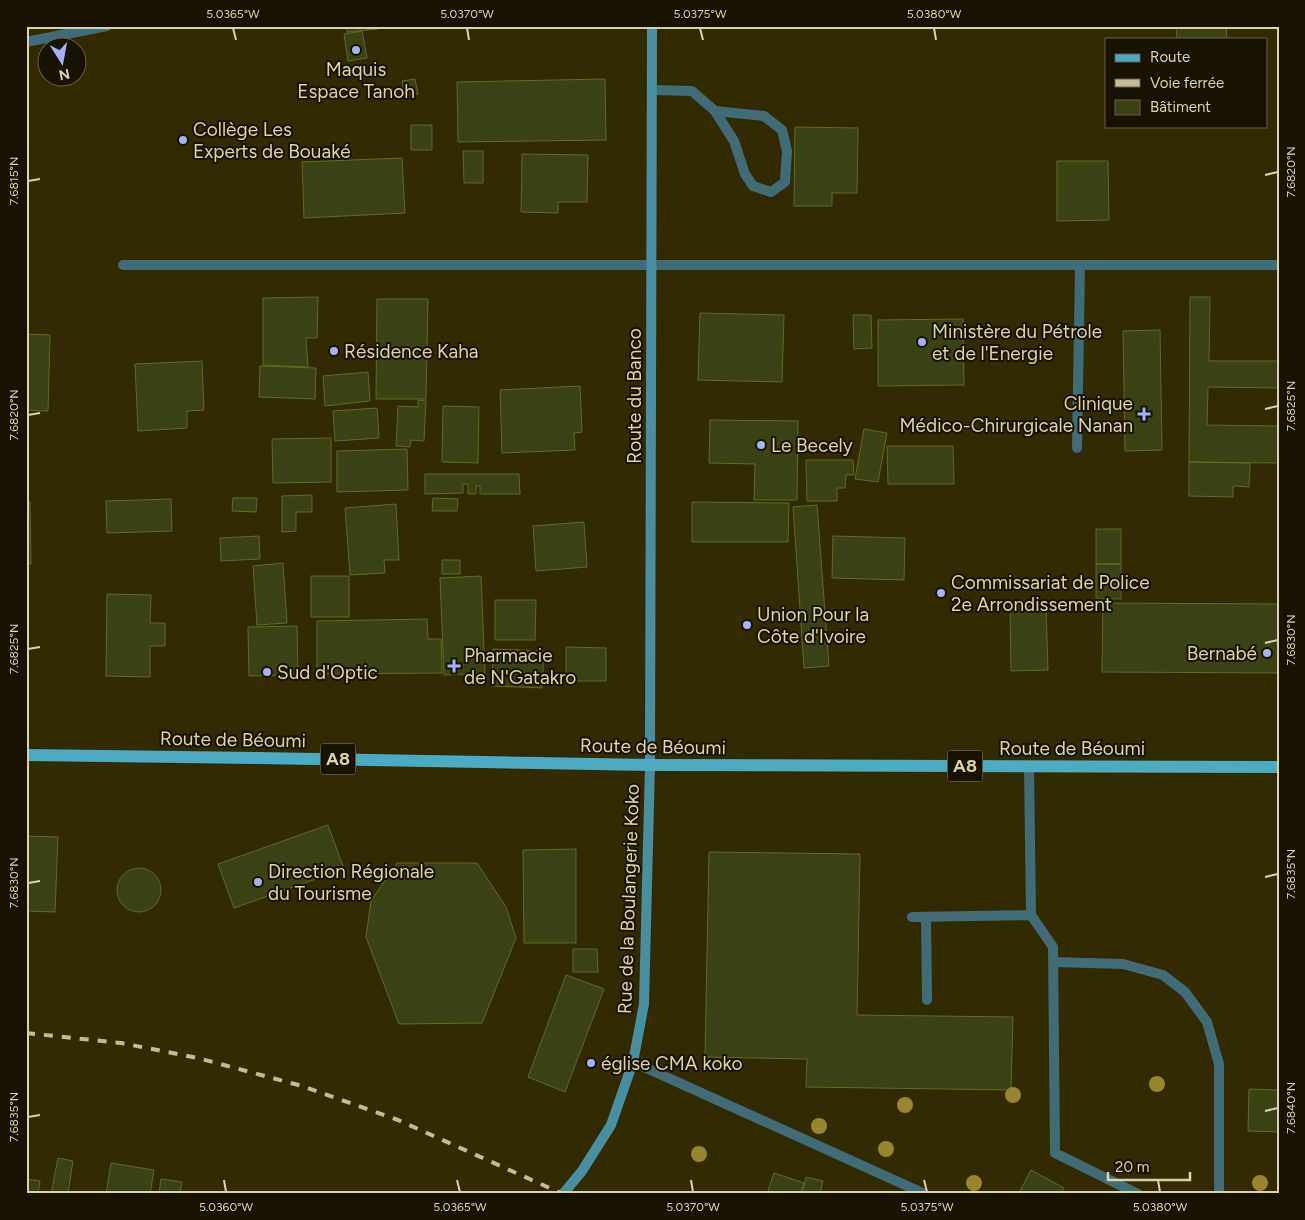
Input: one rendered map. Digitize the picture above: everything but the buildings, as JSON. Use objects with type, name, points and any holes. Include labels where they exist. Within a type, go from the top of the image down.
[{"type":"main road","name":"Route de Béoumi","points":[[26,755],[650,766],[1279,767]]},
{"type":"street","points":[[26,42],[107,26]]},
{"type":"street","name":"Route du Banco","points":[[650,766],[652,26]]},
{"type":"street","points":[[652,90],[692,91],[715,111],[734,141],[745,174],[754,186],[771,192],[785,182],[788,151],[782,130],[764,116],[715,111]]},
{"type":"street","points":[[124,265],[1279,264]]},
{"type":"street","points":[[1077,448],[1080,265]]},
{"type":"street","name":"Rue de la Boulangerie Koko","points":[[563,1194],[582,1171],[611,1125],[633,1062],[644,1004],[650,766]]},
{"type":"street","points":[[1030,767],[1031,915],[1053,947],[1054,1153],[1138,1194]]},
{"type":"street","points":[[912,917],[1031,915]]},
{"type":"street","points":[[926,917],[927,1000]]},
{"type":"street","points":[[1053,962],[1123,964],[1163,975],[1185,992],[1208,1022],[1219,1064],[1219,1194]]},
{"type":"street","points":[[633,1062],[926,1194]]},
{"type":"railway","points":[[26,1033],[121,1043],[198,1058],[302,1086],[398,1120],[563,1194]]},
{"type":"place","name":"Maquis Espace Tanoh","points":[[356,50]]},
{"type":"place","name":"Collège Les Experts de Bouaké","points":[[183,140]]},
{"type":"place","name":"Ministère du Pétrole et de l'Energie","points":[[922,342]]},
{"type":"place","name":"Résidence Kaha","points":[[334,351]]},
{"type":"place","name":"Clinique Médico-Chirurgicale Nanan","points":[[1144,414]]},
{"type":"place","name":"Le Becely","points":[[761,445]]},
{"type":"place","name":"Commissariat de Police 2e Arrondissement","points":[[941,593]]},
{"type":"place","name":"Union Pour la Côte d'Ivoire","points":[[747,625]]},
{"type":"place","name":"Bernabé","points":[[1267,653]]},
{"type":"place","name":"Pharmacie de N'Gatakro","points":[[454,666]]},
{"type":"place","name":"Sud d'Optic","points":[[267,672]]},
{"type":"place","name":"Direction Régionale du Tourisme","points":[[258,882]]},
{"type":"place","name":"église CMA koko","points":[[591,1063]]}]
